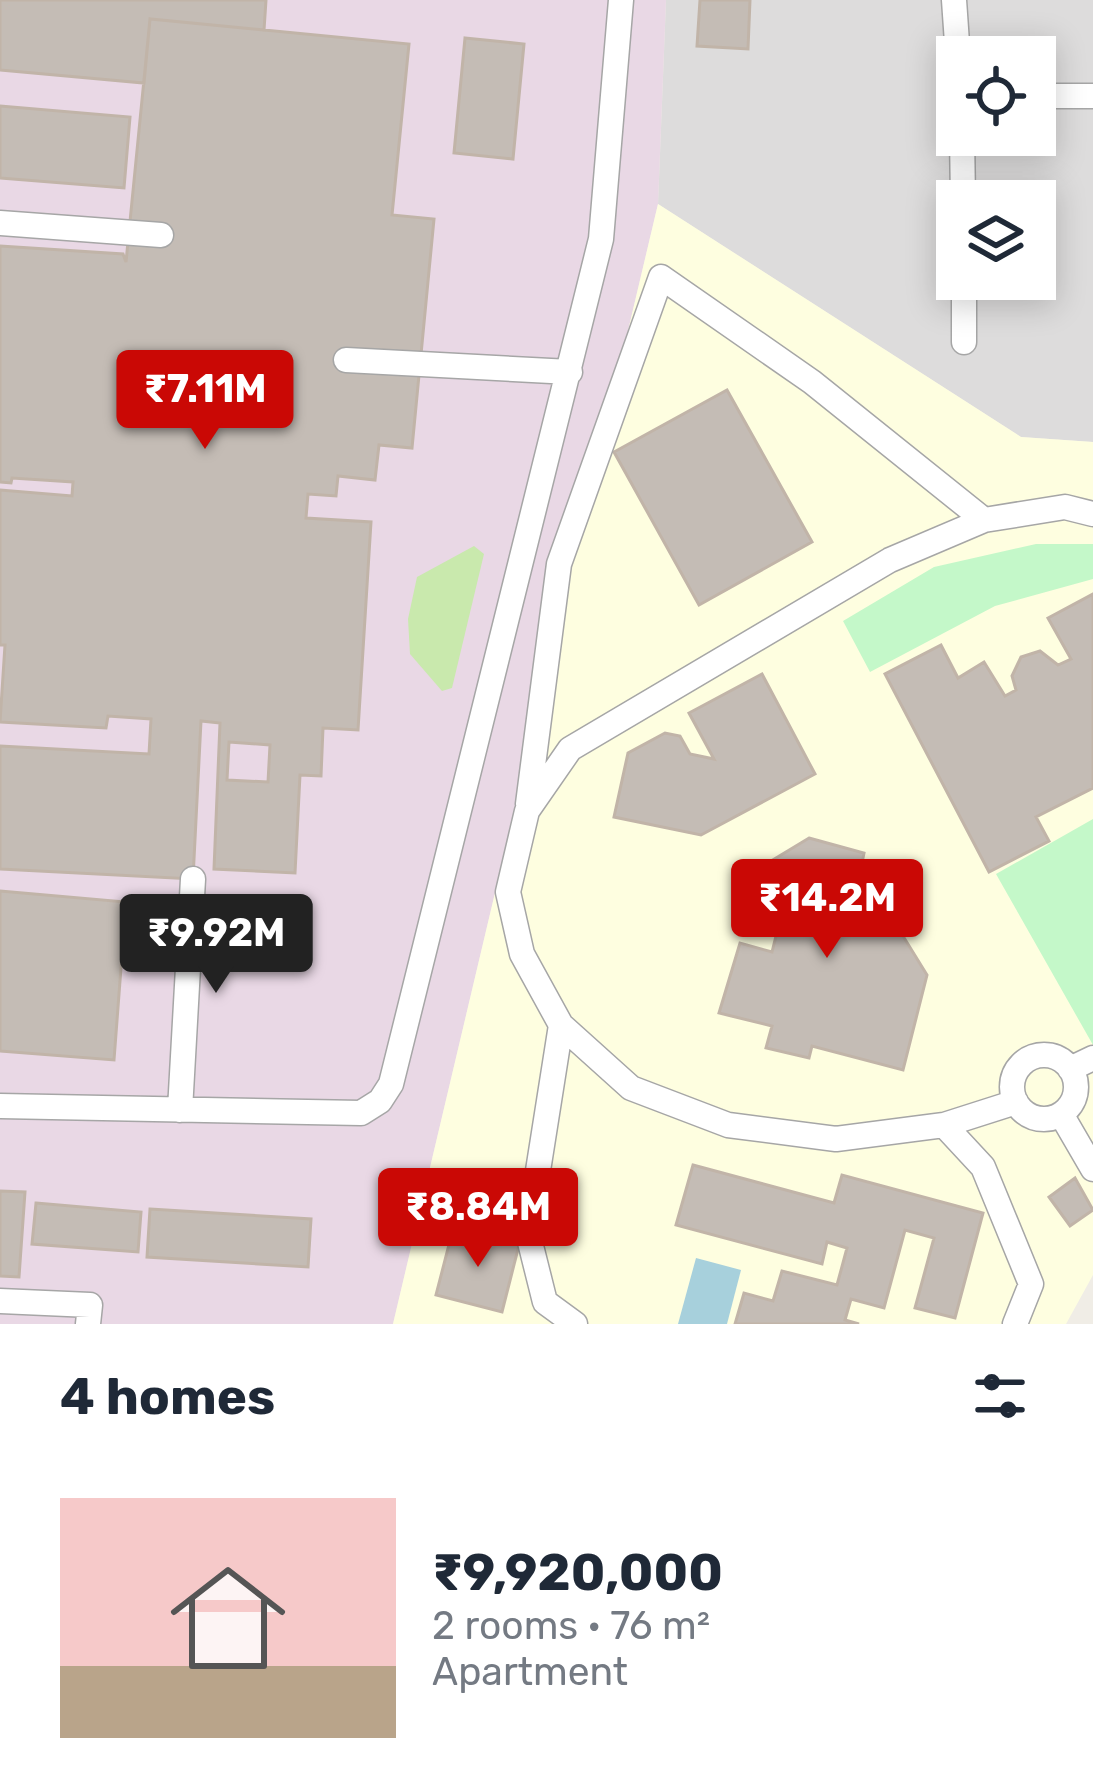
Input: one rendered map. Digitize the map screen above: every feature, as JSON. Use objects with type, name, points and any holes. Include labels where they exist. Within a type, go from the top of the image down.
[{"type":"street","points":[[0,1106],[361,1113],[380,1101],[391,1084],[602,238],[621,0]]},
{"type":"street","points":[[954,0],[957,36]]},
{"type":"street","points":[[1056,96],[1093,96]]},
{"type":"street","points":[[0,223],[161,235]]},
{"type":"street","points":[[984,520],[812,382],[661,277],[559,564],[527,811],[508,892],[522,954],[561,1025],[632,1088],[728,1125],[836,1139],[944,1125],[1016,1102]]},
{"type":"street","points":[[964,300],[964,342]]},
{"type":"street","points":[[346,360],[570,372]]},
{"type":"street","points":[[527,811],[570,749],[890,560],[984,520],[1065,507],[1093,514]]},
{"type":"street","points":[[180,1110],[193,879]]},
{"type":"street","points":[[561,1025],[528,1234],[545,1302],[575,1324]]},
{"type":"street","points":[[1032,1058],[1082,1063],[1074,1099],[1061,1114],[1041,1119],[1016,1102],[1017,1071],[1032,1058]]},
{"type":"street","points":[[1061,1114],[1084,1133],[1093,1169]]},
{"type":"street","points":[[944,1125],[983,1167],[1031,1284],[1015,1324]]},
{"type":"street","points":[[0,1301],[90,1305],[88,1324]]},
{"type":"shaded area","points":[[0,0],[666,0],[658,204],[393,1324],[0,1324]]},
{"type":"shaded area","points":[[666,0],[1093,0],[1093,442],[1021,437],[658,204]]},
{"type":"shaded area","points":[[658,204],[1021,437],[1093,442],[1093,1275],[1066,1324],[393,1324]]},
{"type":"green space","points":[[1036,544],[1093,544],[1093,579],[995,606],[870,672],[843,621],[934,567]]},
{"type":"green space","points":[[474,546],[484,554],[452,688],[442,691],[410,654],[408,619],[417,577]]},
{"type":"green space","points":[[1093,819],[1093,1045],[996,874]]},
{"type":"water","points":[[696,1258],[741,1270],[727,1324],[678,1324]]},
{"type":"building","points":[[0,0],[266,0],[264,30],[150,19],[144,83],[0,70]]},
{"type":"building","points":[[700,0],[750,0],[748,49],[697,46]]},
{"type":"building","points":[[150,19],[409,44],[392,215],[434,219],[412,448],[379,445],[375,480],[338,476],[336,496],[308,494],[306,518],[371,522],[358,730],[323,728],[321,776],[300,775],[295,873],[214,869],[220,723],[201,721],[193,879],[0,869],[0,746],[149,754],[151,719],[108,716],[106,728],[0,722],[5,645],[0,645],[0,490],[72,496],[73,482],[12,478],[11,483],[0,482],[0,246],[123,254],[126,262]],"holes":[[[229,742],[270,745],[268,782],[227,780]]]},
{"type":"building","points":[[465,38],[524,44],[513,159],[454,153]]},
{"type":"building","points":[[0,106],[130,117],[124,188],[0,178]]},
{"type":"building","points":[[727,390],[812,542],[699,605],[614,452]]},
{"type":"building","points":[[1093,594],[1093,788],[1036,817],[1049,841],[989,872],[885,674],[941,645],[958,678],[984,662],[1005,696],[1016,690],[1012,676],[1021,657],[1040,651],[1058,665],[1071,659],[1048,618]]},
{"type":"building","points":[[762,674],[815,774],[701,835],[614,817],[628,753],[665,733],[680,736],[690,754],[714,759],[689,713]]},
{"type":"building","points":[[809,838],[864,853],[861,868],[927,975],[903,1070],[812,1046],[809,1058],[766,1048],[772,1026],[719,1013],[740,943],[772,952],[776,936],[759,909],[757,918],[747,903],[756,870]]},
{"type":"building","points":[[0,891],[126,902],[114,1060],[0,1051]]},
{"type":"building","points":[[693,1165],[834,1203],[842,1175],[983,1213],[955,1318],[915,1308],[934,1238],[905,1230],[884,1308],[851,1299],[845,1320],[859,1324],[735,1324],[744,1293],[773,1301],[782,1271],[837,1285],[847,1248],[827,1242],[822,1264],[676,1225]]},
{"type":"building","points":[[1075,1178],[1093,1210],[1070,1226],[1049,1197]]},
{"type":"building","points":[[0,1191],[25,1192],[19,1277],[0,1276]]},
{"type":"building","points":[[36,1203],[141,1212],[138,1252],[32,1244]]},
{"type":"building","points":[[150,1209],[311,1219],[308,1267],[147,1257]]},
{"type":"building","points":[[453,1229],[519,1245],[502,1312],[436,1295]]}]
